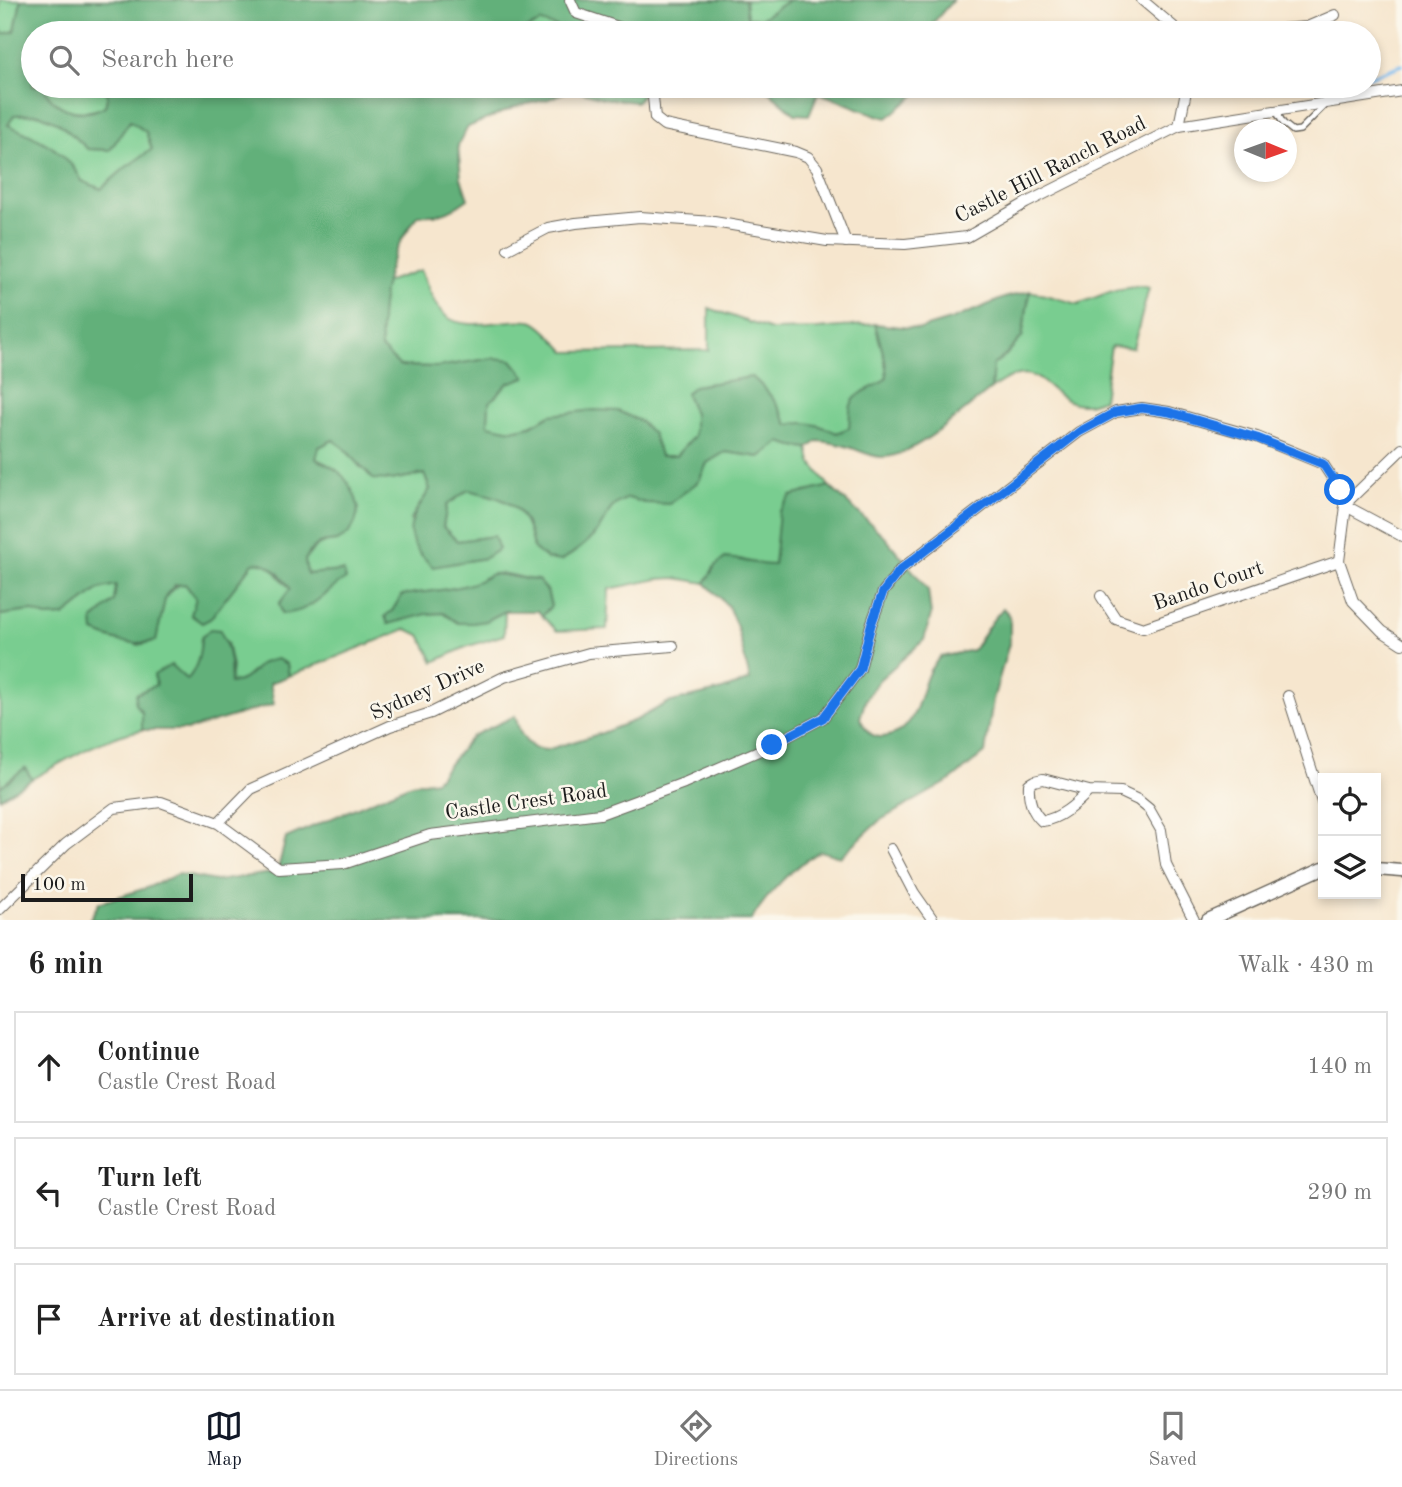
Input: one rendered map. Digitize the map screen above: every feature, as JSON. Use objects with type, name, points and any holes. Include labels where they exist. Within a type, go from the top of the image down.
[{"type":"street","points":[[570,0],[576,13],[600,21]]},
{"type":"street","points":[[1142,0],[1167,21]]},
{"type":"street","points":[[1321,21],[1335,15]]},
{"type":"street","name":"Castle Hill Ranch Road","points":[[1381,94],[1402,91]]},
{"type":"street","points":[[653,98],[655,118],[664,125],[796,152],[808,157],[817,168],[846,242]]},
{"type":"street","points":[[1179,126],[1185,98]]},
{"type":"street","name":"Castle Hill Ranch Road","points":[[508,249],[548,228],[640,217],[714,222],[827,242],[905,244],[967,236],[1026,203],[1179,126],[1359,98]]},
{"type":"street","name":"Castle Crest Road","points":[[0,909],[66,844],[114,808],[161,802],[218,823],[279,868],[343,864],[430,835],[600,814],[684,783],[772,745],[823,718],[860,669],[883,592],[900,570],[1079,432],[1116,412],[1142,408],[1169,412],[1268,442],[1323,464],[1340,490],[1345,506]]},
{"type":"street","points":[[1402,449],[1345,506],[1339,561],[1353,601],[1382,631],[1402,644]]},
{"type":"street","points":[[1345,506],[1402,536]]},
{"type":"street","name":"Bando Court","points":[[1101,596],[1116,620],[1143,628],[1339,561]]},
{"type":"street","name":"Sydney Drive","points":[[218,823],[251,789],[390,726],[431,713],[504,677],[589,653],[673,646]]},
{"type":"street","points":[[1288,696],[1318,789]]},
{"type":"street","points":[[1089,791],[1052,820],[1042,821],[1034,814],[1029,784],[1043,779],[1089,791],[1121,792],[1149,809],[1161,830],[1166,865],[1194,920]]},
{"type":"street","points":[[891,849],[914,893],[933,920]]},
{"type":"street","points":[[1381,869],[1402,871]]},
{"type":"street","points":[[1208,920],[1318,870]]},
{"type":"lane","points":[[1276,111],[1283,123],[1293,131],[1300,130],[1328,103]]},
{"type":"green space","points":[[0,0],[21,0],[15,31],[3,34],[0,28]]},
{"type":"green space","points":[[21,0],[745,0],[747,18],[760,19],[789,0],[953,0],[935,21],[21,21],[21,98],[50,98],[62,107],[81,112],[105,106],[107,98],[551,98],[518,106],[468,127],[458,145],[461,178],[468,199],[445,212],[419,215],[399,245],[383,294],[381,348],[400,366],[437,367],[494,358],[512,360],[526,377],[508,383],[489,403],[488,425],[512,430],[531,426],[550,415],[594,410],[618,411],[640,421],[653,434],[660,456],[676,456],[694,436],[694,414],[686,393],[694,386],[752,377],[773,399],[788,425],[813,424],[837,433],[849,428],[850,407],[854,400],[887,377],[875,324],[920,329],[1030,291],[1022,337],[993,365],[991,389],[938,431],[908,450],[881,457],[818,441],[808,448],[780,442],[760,457],[725,452],[707,463],[699,481],[669,504],[645,503],[628,498],[615,505],[592,537],[561,561],[547,559],[533,548],[526,522],[513,506],[494,497],[468,490],[447,505],[443,527],[457,541],[494,536],[499,549],[485,558],[433,567],[415,546],[410,529],[416,511],[430,489],[424,474],[391,480],[373,479],[333,440],[319,447],[316,459],[335,469],[348,482],[357,502],[357,516],[348,534],[336,541],[317,545],[306,558],[307,574],[343,571],[346,579],[309,606],[292,613],[282,613],[279,604],[290,589],[274,570],[264,564],[253,563],[210,619],[202,623],[191,615],[196,598],[185,584],[175,585],[166,595],[156,641],[125,642],[94,632],[93,620],[114,601],[116,585],[99,589],[64,616],[47,617],[31,611],[0,615],[0,28],[3,34],[15,31]],"holes":[[[39,114],[59,123],[88,149],[110,150],[130,121],[146,132],[152,149],[101,189],[82,181],[60,153],[8,125],[14,115]]]},
{"type":"green space","points":[[745,0],[789,0],[760,19],[747,18]]},
{"type":"green space","points":[[50,98],[107,98],[105,107],[88,111],[70,110],[54,103]]},
{"type":"green space","points":[[603,98],[640,98],[636,102]]},
{"type":"green space","points":[[777,98],[816,98],[809,115],[795,114]]},
{"type":"green space","points":[[832,98],[912,98],[887,118]]},
{"type":"green space","points":[[39,114],[59,123],[88,149],[110,150],[130,121],[146,132],[152,150],[125,168],[101,189],[82,181],[68,161],[51,146],[8,125],[14,115]]},
{"type":"green space","points":[[421,270],[433,300],[447,317],[468,324],[518,320],[534,322],[566,352],[709,350],[709,308],[771,330],[875,324],[887,376],[881,384],[864,391],[849,428],[836,433],[818,425],[788,425],[773,399],[752,377],[694,386],[686,393],[694,414],[694,436],[676,456],[660,456],[653,434],[564,414],[521,429],[487,425],[489,403],[508,383],[494,358],[437,367],[400,366],[381,348],[380,320],[385,282]]},
{"type":"green space","points":[[1140,286],[1149,288],[1133,348],[1111,346],[1103,399],[1088,404],[1072,402],[1034,376],[1022,374],[991,389],[993,365],[1022,337],[1030,291],[1078,304],[1115,290]]},
{"type":"green space","points":[[333,440],[344,448],[360,467],[391,480],[424,474],[430,489],[410,520],[459,562],[485,558],[494,536],[457,541],[443,527],[447,505],[468,490],[494,497],[513,506],[525,522],[533,548],[597,532],[613,504],[628,498],[645,503],[699,481],[707,463],[725,452],[760,457],[780,442],[808,448],[811,462],[829,486],[804,492],[776,550],[774,565],[761,565],[740,559],[715,566],[705,583],[675,578],[658,579],[609,589],[607,629],[557,631],[542,616],[551,606],[547,590],[538,580],[499,573],[463,587],[402,595],[392,611],[385,616],[388,624],[426,614],[443,613],[458,623],[486,621],[505,611],[504,635],[466,647],[434,662],[420,635],[406,629],[289,676],[287,664],[261,663],[247,677],[230,683],[232,667],[227,642],[201,638],[198,661],[187,680],[171,665],[155,688],[144,711],[142,730],[99,744],[32,779],[25,768],[0,787],[0,615],[31,611],[47,617],[64,616],[99,589],[117,584],[114,601],[93,620],[138,645],[156,641],[166,598],[177,586],[185,584],[196,599],[191,615],[210,619],[253,563],[272,568],[294,590],[323,597],[338,583],[343,571],[306,574],[305,560],[318,546],[337,541],[359,509],[343,479],[331,467],[315,459],[319,447]]},
{"type":"green space","points":[[829,486],[884,536],[928,590],[931,615],[924,640],[879,680],[866,699],[860,718],[870,733],[878,737],[888,736],[906,726],[916,709],[930,670],[940,657],[973,650],[1003,608],[1010,616],[1010,640],[993,700],[985,753],[951,780],[879,821],[840,857],[820,851],[799,865],[781,881],[751,920],[89,920],[99,903],[149,887],[178,874],[216,881],[277,872],[286,838],[411,784],[436,780],[472,736],[515,716],[526,741],[534,748],[546,750],[602,733],[638,719],[667,703],[722,690],[750,680],[737,627],[728,606],[705,583],[715,566],[725,558],[774,565],[779,512],[791,496]]},
{"type":"green space","points":[[492,574],[538,580],[547,591],[551,606],[542,616],[538,611],[505,611],[486,621],[458,623],[443,613],[426,614],[388,624],[385,616],[392,611],[402,595],[460,587]]},
{"type":"green space","points":[[210,629],[220,630],[226,643],[230,683],[244,679],[266,662],[277,659],[287,664],[289,676],[270,683],[274,704],[187,730],[142,730],[142,712],[135,704],[136,694],[156,685],[154,675],[171,665],[187,680],[198,660],[201,638]]},
{"type":"green space","points":[[25,768],[32,779],[0,798],[0,787]]},
{"type":"waterway","points":[[1381,73],[1402,65]]},
{"type":"route","points":[[772,745],[823,718],[860,669],[883,592],[900,570],[1079,432],[1116,412],[1142,408],[1169,412],[1257,438],[1323,464],[1340,490]]}]
